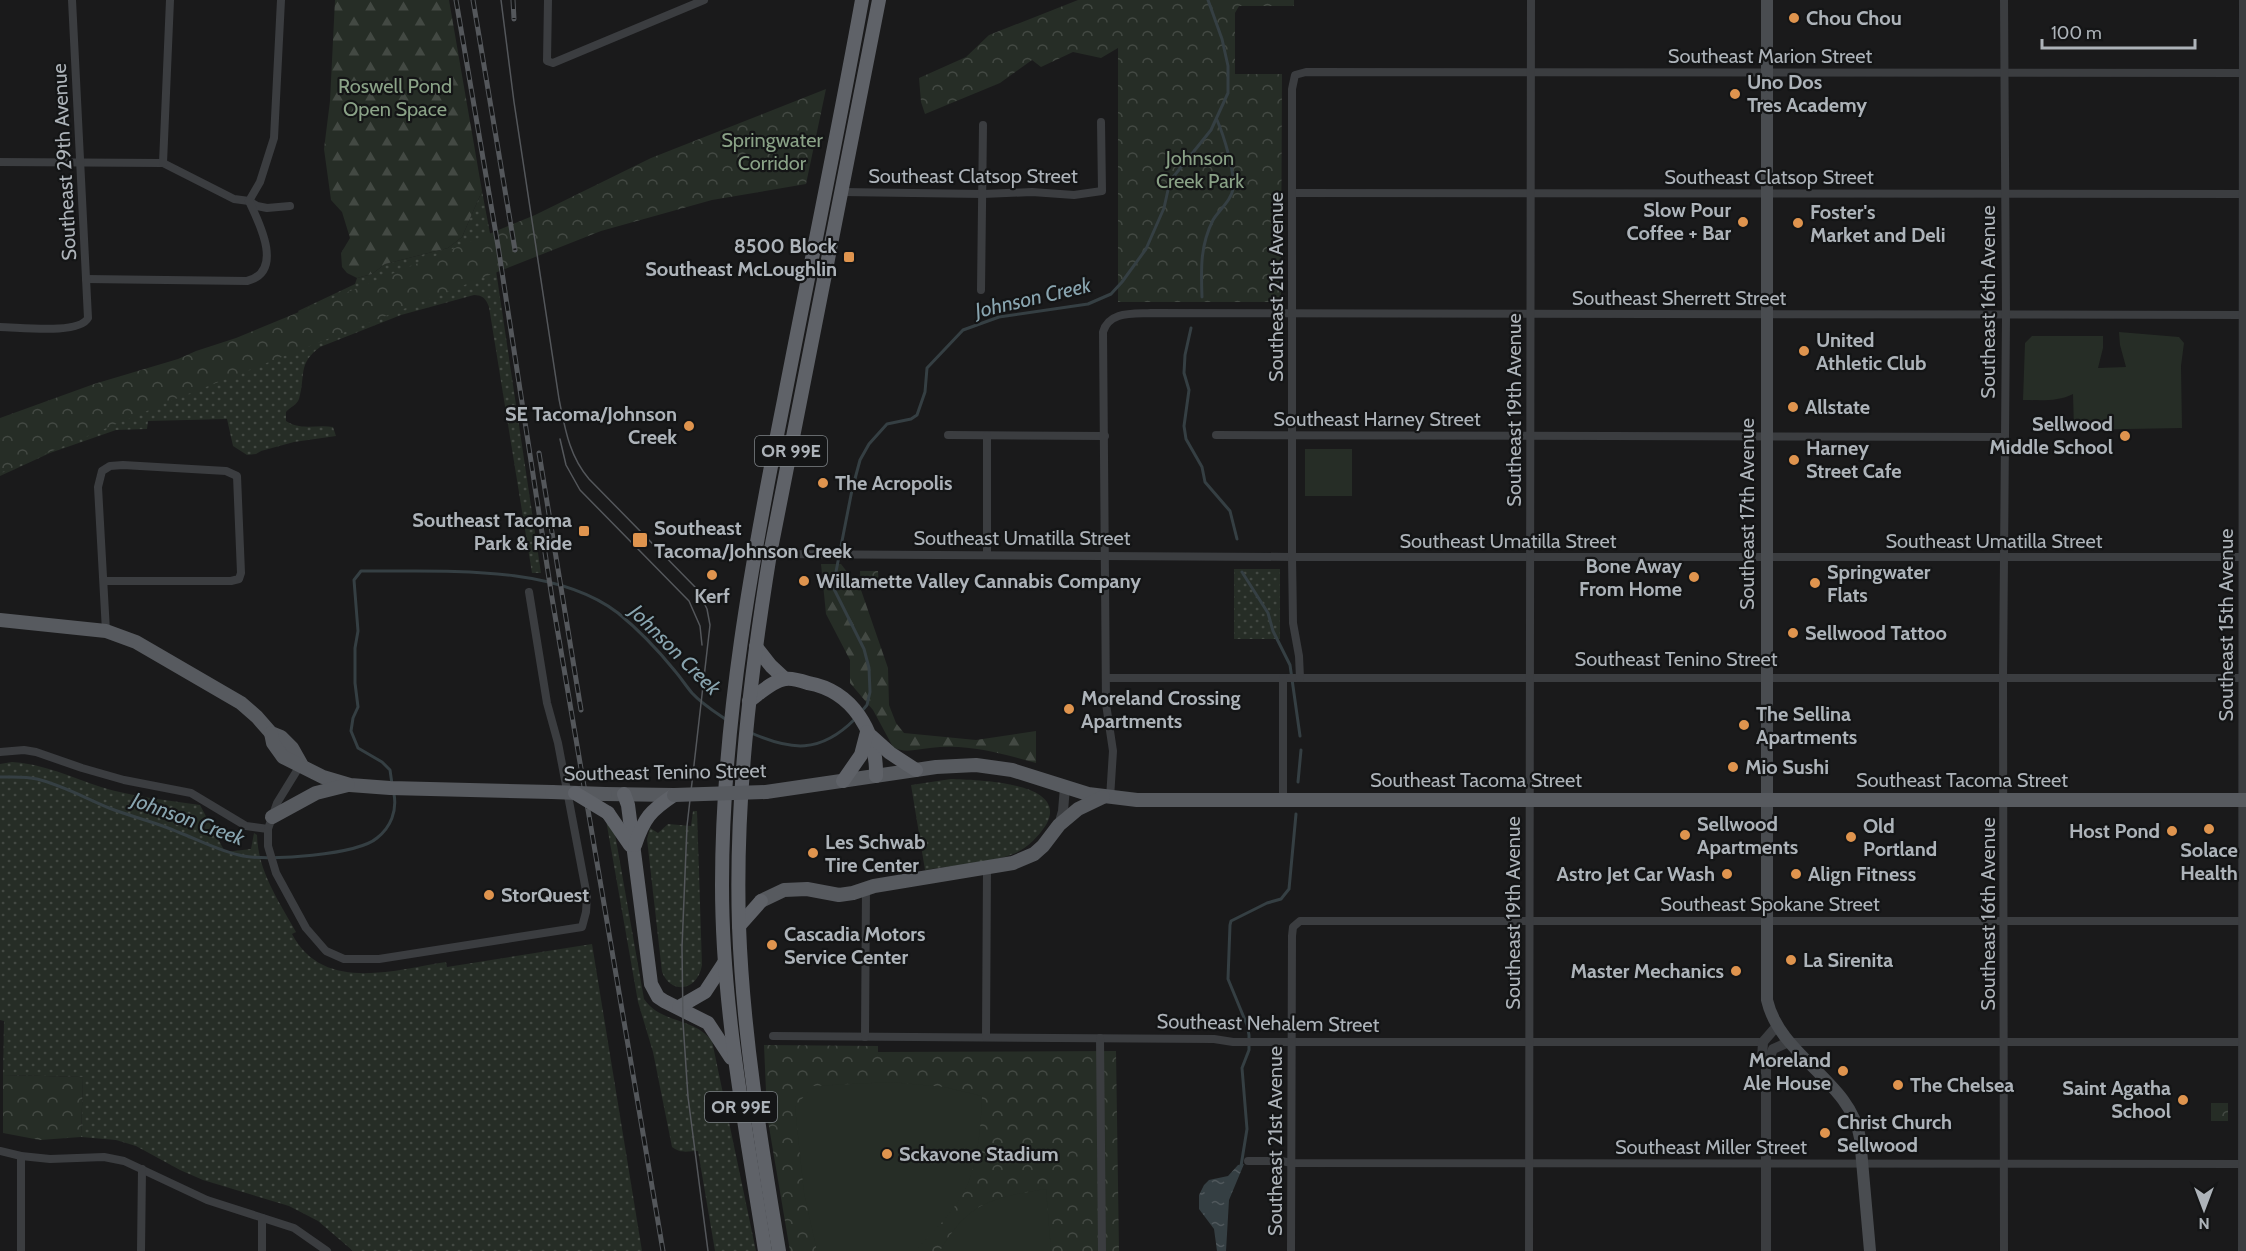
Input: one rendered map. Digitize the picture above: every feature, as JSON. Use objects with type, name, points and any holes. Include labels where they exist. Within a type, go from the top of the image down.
[{"type":"highway","name":"OR 99E","points":[[765,1251],[734,1062],[724,963],[722,850],[729,737],[733,693],[754,549],[862,0]]},
{"type":"highway","name":"OR 99E","points":[[779,1251],[750,1064],[739,926],[739,835],[745,745],[756,647],[770,554],[879,0]]},
{"type":"highway","points":[[756,647],[785,679],[818,685],[837,693],[856,710],[876,753],[876,776]]},
{"type":"highway","points":[[749,701],[768,687],[785,679]]},
{"type":"highway","points":[[867,732],[890,753],[916,770]]},
{"type":"highway","points":[[843,781],[861,755],[867,732]]},
{"type":"highway","points":[[575,793],[608,813],[633,849]]},
{"type":"highway","points":[[624,794],[628,805],[651,984],[658,997],[664,1002],[701,1018],[714,1029],[734,1062]]},
{"type":"highway","points":[[633,849],[645,818],[674,795]]},
{"type":"highway","points":[[739,926],[761,901]]},
{"type":"highway","points":[[679,1007],[705,992],[724,963]]},
{"type":"main road","name":"Southeast 17th Avenue","points":[[1767,0],[1767,1000],[1776,1027],[1852,1112],[1858,1128],[1870,1251]]},
{"type":"main road","points":[[0,620],[106,631],[136,642],[234,699],[252,712],[272,733],[281,737],[292,748],[301,764]]},
{"type":"main road","name":"Southeast Tenino Street","points":[[301,764],[323,777],[350,785],[408,788],[674,795],[766,792],[955,765],[994,767],[1030,775],[1065,788]]},
{"type":"main road","points":[[269,828],[316,794],[350,785]]},
{"type":"main road","name":"Southeast Tacoma Street","points":[[1065,788],[1107,798],[1137,800],[2244,800]]},
{"type":"main road","points":[[761,901],[773,894],[796,888],[832,895],[853,893],[1013,863],[1034,854],[1059,825],[1080,807],[1107,798]]},
{"type":"street","name":"Southeast 29th Avenue","points":[[0,327],[77,327],[86,322],[88,315],[72,0]]},
{"type":"street","points":[[163,163],[170,0]]},
{"type":"street","points":[[249,201],[260,182],[274,138],[281,0]]},
{"type":"street","points":[[548,0],[547,62],[553,63],[704,0]]},
{"type":"street","name":"Southeast 19th Avenue","points":[[1529,1251],[1531,0]]},
{"type":"street","name":"Southeast 16th Avenue","points":[[2004,0],[2006,316],[2003,678],[2004,1251]]},
{"type":"street","name":"Southeast 15th Avenue","points":[[2242,1251],[2244,1164],[2243,0]]},
{"type":"street","name":"Southeast Marion Street","points":[[1295,75],[1306,72],[2244,73]]},
{"type":"street","name":"Southeast 21st Avenue","points":[[1295,75],[1292,89],[1292,557],[1293,623],[1300,678]]},
{"type":"street","name":"Southeast Clatsop Street","points":[[843,192],[983,194],[1032,192],[1074,195],[1102,191],[1101,122]]},
{"type":"street","points":[[981,290],[982,125]]},
{"type":"street","points":[[0,162],[163,163],[225,196],[249,201],[261,208],[290,206]]},
{"type":"street","name":"Southeast Clatsop Street","points":[[1293,193],[2244,194]]},
{"type":"street","points":[[86,279],[247,281],[258,278],[265,270],[267,260],[262,230],[249,201]]},
{"type":"street","name":"Southeast Sherrett Street","points":[[1105,436],[1104,332],[1106,324],[1112,318],[1127,314],[2244,315]]},
{"type":"street","points":[[948,435],[1105,436],[1106,704],[1113,751],[1107,798]]},
{"type":"street","name":"Southeast Harney Street","points":[[1216,435],[2005,437]]},
{"type":"street","points":[[987,436],[987,554]]},
{"type":"street","points":[[105,581],[231,581],[239,579],[241,573],[239,481],[232,472],[123,465],[105,468],[98,487],[106,631]]},
{"type":"street","name":"Southeast Umatilla Street","points":[[770,554],[1292,557],[2244,557]]},
{"type":"street","points":[[301,764],[284,791],[269,828],[271,862],[306,928],[326,951],[344,959],[379,959],[582,927],[587,896],[558,743],[547,703],[529,592]]},
{"type":"street","name":"Southeast Tenino Street","points":[[1106,678],[2244,678]]},
{"type":"street","points":[[1283,799],[1286,678]]},
{"type":"street","points":[[0,752],[24,750],[36,752],[124,780],[191,794],[246,826],[269,828]]},
{"type":"street","points":[[1059,825],[1065,788]]},
{"type":"street","points":[[986,1037],[987,869]]},
{"type":"street","points":[[865,1037],[866,889]]},
{"type":"street","name":"Southeast Spokane Street","points":[[1295,924],[1305,920],[2244,921]]},
{"type":"street","name":"Southeast 21st Avenue","points":[[1291,1251],[1292,936],[1295,924]]},
{"type":"street","points":[[1766,1067],[1762,1059],[1762,1042],[1776,1027]]},
{"type":"street","name":"Southeast Nehalem Street","points":[[773,1036],[1215,1039],[1233,1042],[1762,1042]]},
{"type":"street","points":[[1100,1038],[1102,1251]]},
{"type":"street","points":[[1766,1251],[1766,1067],[1773,1049],[1789,1042],[2244,1042]]},
{"type":"street","points":[[0,1150],[21,1156],[50,1159],[104,1156],[124,1161],[207,1200],[294,1228],[327,1251]]},
{"type":"street","points":[[21,1156],[21,1251]]},
{"type":"street","name":"Southeast Miller Street","points":[[1248,1161],[1292,1163],[2244,1164]]},
{"type":"street","points":[[141,1251],[142,1169]]},
{"type":"street","points":[[262,1218],[262,1251]]},
{"type":"green space","name":"Roswell Pond Open Space","points":[[335,0],[449,0],[482,191],[462,237],[448,248],[385,264],[372,274],[357,278],[347,273],[342,267],[341,253],[350,238],[342,212],[331,200],[324,149],[330,101]]},
{"type":"green space","name":"Johnson Creek Park","points":[[1078,0],[1294,0],[1294,6],[1239,6],[1235,13],[1235,74],[1282,74],[1281,302],[1118,302],[1118,48],[1101,58],[1073,52],[1041,67],[1032,60],[1000,83],[925,114],[921,102],[919,78],[966,57],[989,35]]},
{"type":"green space","name":"Springwater Corridor","points":[[826,89],[806,184],[712,200],[601,231],[173,400],[0,473],[0,418],[94,384],[178,359],[236,338],[535,215],[651,158]]},
{"type":"green space","points":[[482,191],[493,249],[305,323],[298,311],[355,284],[357,278],[372,274],[385,264],[448,248],[462,237]]},
{"type":"green space","points":[[494,257],[541,573],[532,573],[489,307],[484,298],[477,295],[401,315],[320,347],[313,353],[305,365],[299,399],[286,412],[286,421],[303,427],[333,427],[336,436],[294,442],[247,455],[233,446],[227,419],[148,421],[147,429],[116,430],[50,453],[0,476],[0,452]]},
{"type":"green space","points":[[2119,332],[2179,337],[2184,343],[2181,366],[2182,428],[2074,430],[2073,394],[2055,399],[2023,400],[2025,343],[2032,336],[2103,336],[2103,348],[2098,368],[2126,367]]},
{"type":"green space","points":[[1305,449],[1352,449],[1352,496],[1305,496]]},
{"type":"green space","points":[[821,564],[841,564],[861,590],[888,668],[889,705],[896,723],[904,733],[976,740],[1036,731],[1036,763],[970,748],[943,747],[907,751],[893,747],[873,710],[850,683],[850,660],[826,614]]},
{"type":"green space","points":[[1234,569],[1280,569],[1280,639],[1234,639]]},
{"type":"green space","points":[[860,571],[878,571],[879,590],[861,590]]},
{"type":"green space","points":[[12,762],[46,768],[125,793],[200,805],[225,852],[251,849],[254,833],[257,835],[258,849],[265,874],[296,932],[292,934],[305,952],[322,964],[341,971],[383,972],[446,962],[447,967],[592,944],[642,1251],[353,1251],[318,1221],[289,1206],[203,1180],[136,1146],[116,1140],[81,1137],[83,1077],[3,1075],[4,1021],[0,1020],[0,764]]},
{"type":"green space","points":[[951,779],[998,782],[1033,791],[1045,799],[1050,810],[1046,825],[1033,841],[1016,853],[983,862],[925,870],[911,785]]},
{"type":"green space","points":[[693,811],[697,811],[702,965],[700,973],[690,985],[678,987],[666,980],[662,972],[647,839],[650,828],[658,833],[668,824],[691,826]]},
{"type":"green space","points":[[606,820],[615,834],[644,999],[659,1013],[696,1028],[712,1041],[756,1251],[715,1251],[698,1151],[682,1151],[672,1147],[653,1052],[638,1002]]},
{"type":"green space","points":[[764,1045],[878,1046],[878,1052],[1116,1051],[1119,1251],[790,1251],[767,1115]]},
{"type":"green space","points":[[3,1075],[83,1077],[81,1137],[40,1140],[3,1133]]},
{"type":"green space","name":"Sckavone Stadium","points":[[891,1082],[944,1087],[982,1096],[977,1148],[966,1188],[946,1217],[915,1251],[817,1251],[804,1193],[795,1107],[813,1086]]},
{"type":"green space","points":[[2211,1103],[2228,1103],[2228,1121],[2211,1121]]},
{"type":"green space","points":[[1046,1189],[1051,1251],[940,1251],[961,1221],[972,1212],[996,1199]]},
{"type":"water","points":[[1244,1164],[1229,1200],[1226,1251],[1217,1251],[1214,1229],[1199,1209],[1199,1195],[1209,1180],[1228,1176],[1238,1165]]},
{"type":"waterway","name":"Johnson Creek","points":[[861,712],[867,705],[870,692],[869,668],[864,649],[833,587],[860,460],[869,444],[887,424],[911,419],[917,415],[925,392],[927,368],[963,330],[999,317],[1088,304],[1111,294],[1122,282],[1146,249],[1164,208],[1170,181],[1211,130],[1228,93],[1228,66],[1222,39],[1208,0]]},
{"type":"waterway","points":[[1202,297],[1202,267],[1206,239],[1213,220],[1228,201],[1233,188],[1231,164],[1217,120]]},
{"type":"waterway","points":[[1191,328],[1184,373],[1189,390],[1184,426],[1186,439],[1202,467],[1205,482],[1230,511],[1237,539]]},
{"type":"waterway","name":"Johnson Creek","points":[[392,784],[390,770],[382,762],[358,748],[351,731],[358,707],[355,683],[355,648],[358,631],[354,580],[361,571],[494,574],[561,585],[591,597],[618,613],[633,626],[662,655],[696,697],[728,721]]},
{"type":"waterway","points":[[1242,572],[1268,613],[1273,631],[1290,665],[1300,736]]},
{"type":"waterway","name":"Johnson Creek","points":[[749,732],[778,743],[805,746],[830,738],[855,719]]},
{"type":"waterway","points":[[1298,782],[1301,750]]},
{"type":"waterway","name":"Johnson Creek","points":[[0,777],[37,779],[109,808],[161,825],[218,849],[243,856],[272,858],[333,852],[367,844],[382,834],[389,824],[395,806],[394,794]]},
{"type":"waterway","points":[[1241,1166],[1247,1129],[1242,1068],[1249,1050],[1249,1035],[1228,979],[1230,925],[1231,921],[1267,903],[1281,899],[1289,889],[1296,814]]},
{"type":"tram line","points":[[501,0],[514,102],[559,399],[572,451],[589,479],[697,589],[707,609],[710,625],[687,826],[682,947],[683,1022],[688,1097],[708,1251]]},
{"type":"tram line","points":[[560,439],[566,465],[580,490],[689,601],[700,626],[702,645]]},
{"type":"railway","points":[[456,0],[498,246],[552,598],[663,1251]]},
{"type":"railway","points":[[473,0],[515,250]]},
{"type":"railway","points":[[513,0],[514,19]]},
{"type":"railway","points":[[539,453],[581,710]]},
{"type":"place","name":"Chou Chou","points":[[1794,18]]},
{"type":"place","name":"Uno Dos Tres Academy","points":[[1735,94]]},
{"type":"place","name":"Slow Pour Coffee + Bar","points":[[1743,222]]},
{"type":"place","name":"Foster's Market and Deli","points":[[1798,223]]},
{"type":"place","name":"8500 Block Southeast McLoughlin","points":[[849,257]]},
{"type":"place","name":"United Athletic Club","points":[[1804,351]]},
{"type":"place","name":"Allstate","points":[[1793,407]]},
{"type":"place","name":"SE Tacoma/Johnson Creek","points":[[689,426]]},
{"type":"place","name":"Sellwood Middle School","points":[[2125,436]]},
{"type":"place","name":"Harney Street Cafe","points":[[1794,460]]},
{"type":"place","name":"The Acropolis","points":[[823,483]]},
{"type":"place","name":"Southeast Tacoma Park & Ride","points":[[584,531]]},
{"type":"place","name":"Southeast Tacoma/Johnson Creek","points":[[640,540]]},
{"type":"place","name":"Kerf","points":[[712,575]]},
{"type":"place","name":"Bone Away From Home","points":[[1694,577]]},
{"type":"place","name":"Willamette Valley Cannabis Company","points":[[804,581]]},
{"type":"place","name":"Springwater Flats","points":[[1815,583]]},
{"type":"place","name":"Sellwood Tattoo","points":[[1793,633]]},
{"type":"place","name":"Moreland Crossing Apartments","points":[[1069,709]]},
{"type":"place","name":"The Sellina Apartments","points":[[1744,725]]},
{"type":"place","name":"Mio Sushi","points":[[1733,767]]},
{"type":"place","name":"Solace Health","points":[[2209,829]]},
{"type":"place","name":"Host Pond","points":[[2172,831]]},
{"type":"place","name":"Sellwood Apartments","points":[[1685,835]]},
{"type":"place","name":"Old Portland","points":[[1851,837]]},
{"type":"place","name":"Les Schwab Tire Center","points":[[813,853]]},
{"type":"place","name":"Astro Jet Car Wash","points":[[1727,874]]},
{"type":"place","name":"Align Fitness","points":[[1796,874]]},
{"type":"place","name":"StorQuest","points":[[489,895]]},
{"type":"place","name":"Cascadia Motors Service Center","points":[[772,945]]},
{"type":"place","name":"La Sirenita","points":[[1791,960]]},
{"type":"place","name":"Master Mechanics","points":[[1736,971]]},
{"type":"place","name":"Moreland Ale House","points":[[1843,1071]]},
{"type":"place","name":"The Chelsea","points":[[1898,1085]]},
{"type":"place","name":"Saint Agatha School","points":[[2183,1100]]},
{"type":"place","name":"Christ Church Sellwood","points":[[1825,1133]]},
{"type":"place","name":"Sckavone Stadium","points":[[887,1154]]}]
